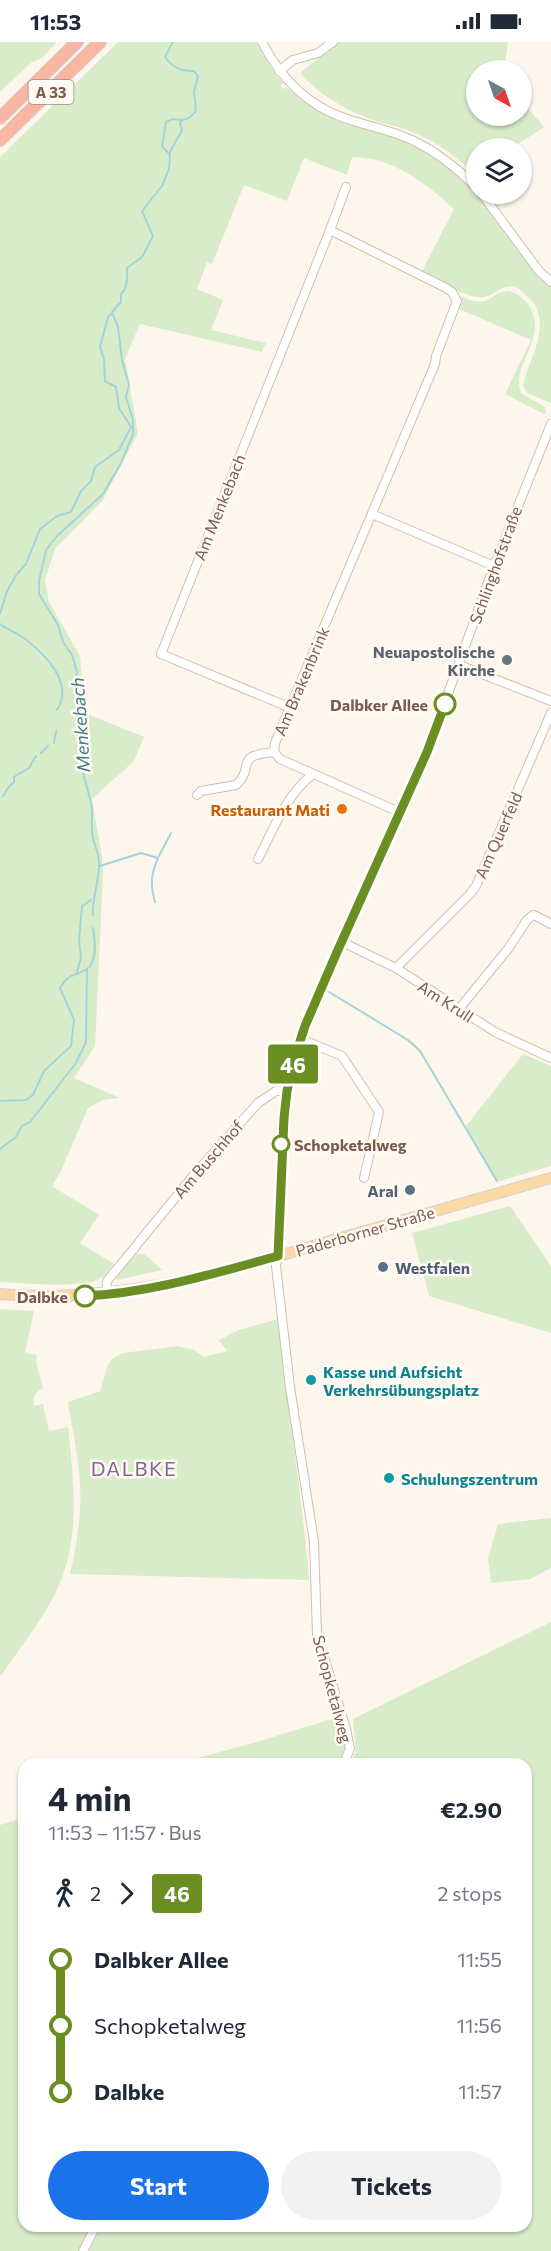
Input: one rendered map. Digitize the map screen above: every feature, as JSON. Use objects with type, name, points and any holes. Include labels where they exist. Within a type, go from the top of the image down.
[{"type":"highway","name":"A 33","points":[[0,118],[77,42]]},
{"type":"highway","name":"A 33","points":[[0,140],[100,42]]},
{"type":"main road","name":"Paderborner Straße","points":[[0,1294],[55,1297],[106,1294],[174,1283],[278,1256],[551,1178]]},
{"type":"street","points":[[262,42],[279,70],[305,97],[327,111],[413,141],[448,161],[466,178]]},
{"type":"street","points":[[279,70],[293,60],[318,53],[333,42]]},
{"type":"street","name":"Am Menkebach","points":[[291,708],[161,654],[346,187]]},
{"type":"street","points":[[489,204],[539,271],[551,282]]},
{"type":"street","name":"Am Brakenbrink","points":[[330,230],[446,288],[455,296],[455,306],[435,356],[435,364],[275,743],[274,752],[280,759],[399,812]]},
{"type":"street","name":"Schlinghofstraße","points":[[278,1256],[281,1145],[287,1091],[301,1039],[427,752],[494,566],[551,424]]},
{"type":"street","points":[[372,514],[494,566]]},
{"type":"street","points":[[459,665],[551,701]]},
{"type":"street","name":"Am Querfeld","points":[[396,968],[476,886],[551,713]]},
{"type":"street","points":[[197,795],[201,791],[236,785],[240,781],[248,760],[254,755],[274,752]]},
{"type":"street","points":[[258,858],[290,796],[313,774]]},
{"type":"street","points":[[459,1009],[508,949],[527,920],[536,916],[551,924]]},
{"type":"street","name":"Am Krull","points":[[342,942],[396,968],[495,1032],[551,1058]]},
{"type":"street","points":[[301,1039],[342,1056],[379,1112],[364,1178]]},
{"type":"street","name":"Am Buschhof","points":[[106,1294],[107,1281],[198,1170],[258,1103],[276,1091],[287,1091]]},
{"type":"street","name":"Schopketalweg","points":[[278,1256],[276,1266],[290,1388],[314,1542],[317,1634],[346,1729],[350,1749],[346,1758]]},
{"type":"street","points":[[83,2251],[93,2232]]},
{"type":"green space","points":[[0,42],[57,42],[42,58],[32,62],[0,92]]},
{"type":"green space","points":[[118,42],[256,42],[283,83],[280,86],[283,89],[286,87],[300,99],[334,118],[398,139],[430,154],[460,177],[466,183],[466,204],[485,204],[551,286],[551,403],[527,393],[523,386],[539,333],[538,312],[533,302],[522,291],[510,286],[488,296],[477,297],[453,288],[422,271],[454,209],[408,173],[381,161],[352,157],[347,175],[304,158],[287,201],[244,185],[212,264],[207,262],[197,289],[223,300],[211,330],[266,343],[262,352],[140,324],[125,359],[138,433],[103,500],[55,549],[45,580],[49,602],[80,656],[85,713],[144,737],[134,761],[92,799],[103,873],[95,1046],[74,1078],[120,1098],[103,1100],[88,1108],[60,1173],[52,1186],[99,1215],[80,1243],[114,1264],[101,1278],[81,1283],[0,1282],[0,157]]},
{"type":"green space","points":[[338,42],[508,42],[505,60],[466,60],[466,126],[532,126],[532,113],[544,127],[527,138],[466,138],[466,166],[425,138],[348,109],[326,96],[300,73]]},
{"type":"green space","points":[[509,291],[517,294],[528,304],[534,316],[533,338],[519,382],[521,393],[545,407],[546,415],[505,394],[531,340],[457,308],[462,297],[480,302]]},
{"type":"green space","points":[[523,1054],[551,1066],[551,1166],[496,1182],[466,1126]]},
{"type":"green space","points":[[510,1206],[551,1266],[551,1333],[429,1296],[412,1233]]},
{"type":"green space","points":[[137,1254],[144,1254],[162,1270],[117,1280],[117,1275]]},
{"type":"green space","points":[[0,1309],[34,1311],[25,1353],[37,1355],[36,1362],[43,1389],[39,1390],[33,1398],[34,1406],[43,1404],[49,1431],[68,1427],[74,1511],[69,1552],[56,1592],[37,1625],[0,1677]]},
{"type":"green space","points":[[278,1319],[309,1580],[70,1574],[80,1511],[80,1485],[68,1402],[100,1391],[108,1364],[113,1358],[123,1353],[178,1346],[194,1350],[204,1357],[227,1351],[219,1340],[239,1330]]},
{"type":"green space","points":[[551,1518],[551,1568],[530,1579],[491,1583],[488,1559],[498,1524]]},
{"type":"green space","points":[[551,1622],[551,2251],[89,2251],[99,2232],[532,2232],[532,1758],[352,1758],[356,1752],[353,1719]]},
{"type":"green space","points":[[335,1718],[346,1751],[342,1758],[197,1758]]},
{"type":"green space","points":[[18,1819],[18,2232],[88,2232],[78,2251],[0,2251],[0,1825]]},
{"type":"waterway","name":"Menkebach","points":[[93,915],[99,862],[92,834],[91,802],[82,765],[85,750],[79,740],[82,728],[80,702],[75,688],[77,672],[58,625],[39,594],[39,581],[46,550],[57,536],[103,494],[121,463],[133,434],[133,420],[126,397],[129,385],[122,360],[118,327],[112,312],[121,302],[121,294],[127,282],[127,268],[142,257],[153,236],[142,211],[162,186],[169,169],[170,152],[182,130],[180,124],[182,120],[189,118],[196,111],[194,92],[198,76],[194,71],[174,66],[165,57],[173,42]]},
{"type":"waterway","points":[[170,155],[162,146],[166,122],[173,119],[182,120]]},
{"type":"waterway","points":[[0,614],[7,591],[26,564],[40,529],[57,516],[71,512],[81,491],[91,481],[95,467],[119,450],[131,427],[119,408],[116,387],[105,381],[104,359],[100,347],[108,317],[112,313]]},
{"type":"waterway","points":[[0,624],[33,646],[55,670],[62,690],[57,710]]},
{"type":"waterway","points":[[54,743],[56,731]]},
{"type":"waterway","points":[[41,753],[48,746]]},
{"type":"waterway","points":[[3,796],[14,782],[14,777],[29,768],[36,756]]},
{"type":"waterway","points":[[159,856],[171,833]]},
{"type":"waterway","points":[[100,866],[141,853],[158,858],[152,880],[155,902]]},
{"type":"waterway","name":"Menkebach","points":[[77,972],[81,958],[79,941],[82,906],[91,900]]},
{"type":"waterway","name":"Menkebach","points":[[0,1101],[26,1100],[33,1095],[44,1071],[71,1046],[74,1020],[60,988],[70,977],[87,969],[93,961],[95,950],[93,928]]},
{"type":"waterway","name":"Menkebach","points":[[0,1149],[15,1138],[22,1126],[30,1122],[76,1063],[86,1042],[87,969]]},
{"type":"waterway","points":[[329,992],[408,1040],[420,1051],[497,1181]]},
{"type":"bus line","name":"46","points":[[85,1296],[174,1283],[278,1256],[281,1145],[287,1091],[295,1057],[305,1026],[427,752],[445,704]]},
{"type":"place","name":"Neuapostolische Kirche","points":[[507,660]]},
{"type":"place","name":"Dalbker Allee","points":[[445,704]]},
{"type":"place","name":"Restaurant Mati","points":[[342,809]]},
{"type":"place","name":"Schopketalweg","points":[[281,1144]]},
{"type":"place","name":"Aral","points":[[410,1190]]},
{"type":"place","name":"Westfalen","points":[[383,1267]]},
{"type":"place","name":"Dalbke","points":[[85,1296]]},
{"type":"place","name":"Kasse und Aufsicht Verkehrsübungsplatz","points":[[311,1380]]},
{"type":"place","name":"Schulungszentrum","points":[[389,1478]]},
{"type":"district","name":"DALBKE","points":[[134,1468]]}]
